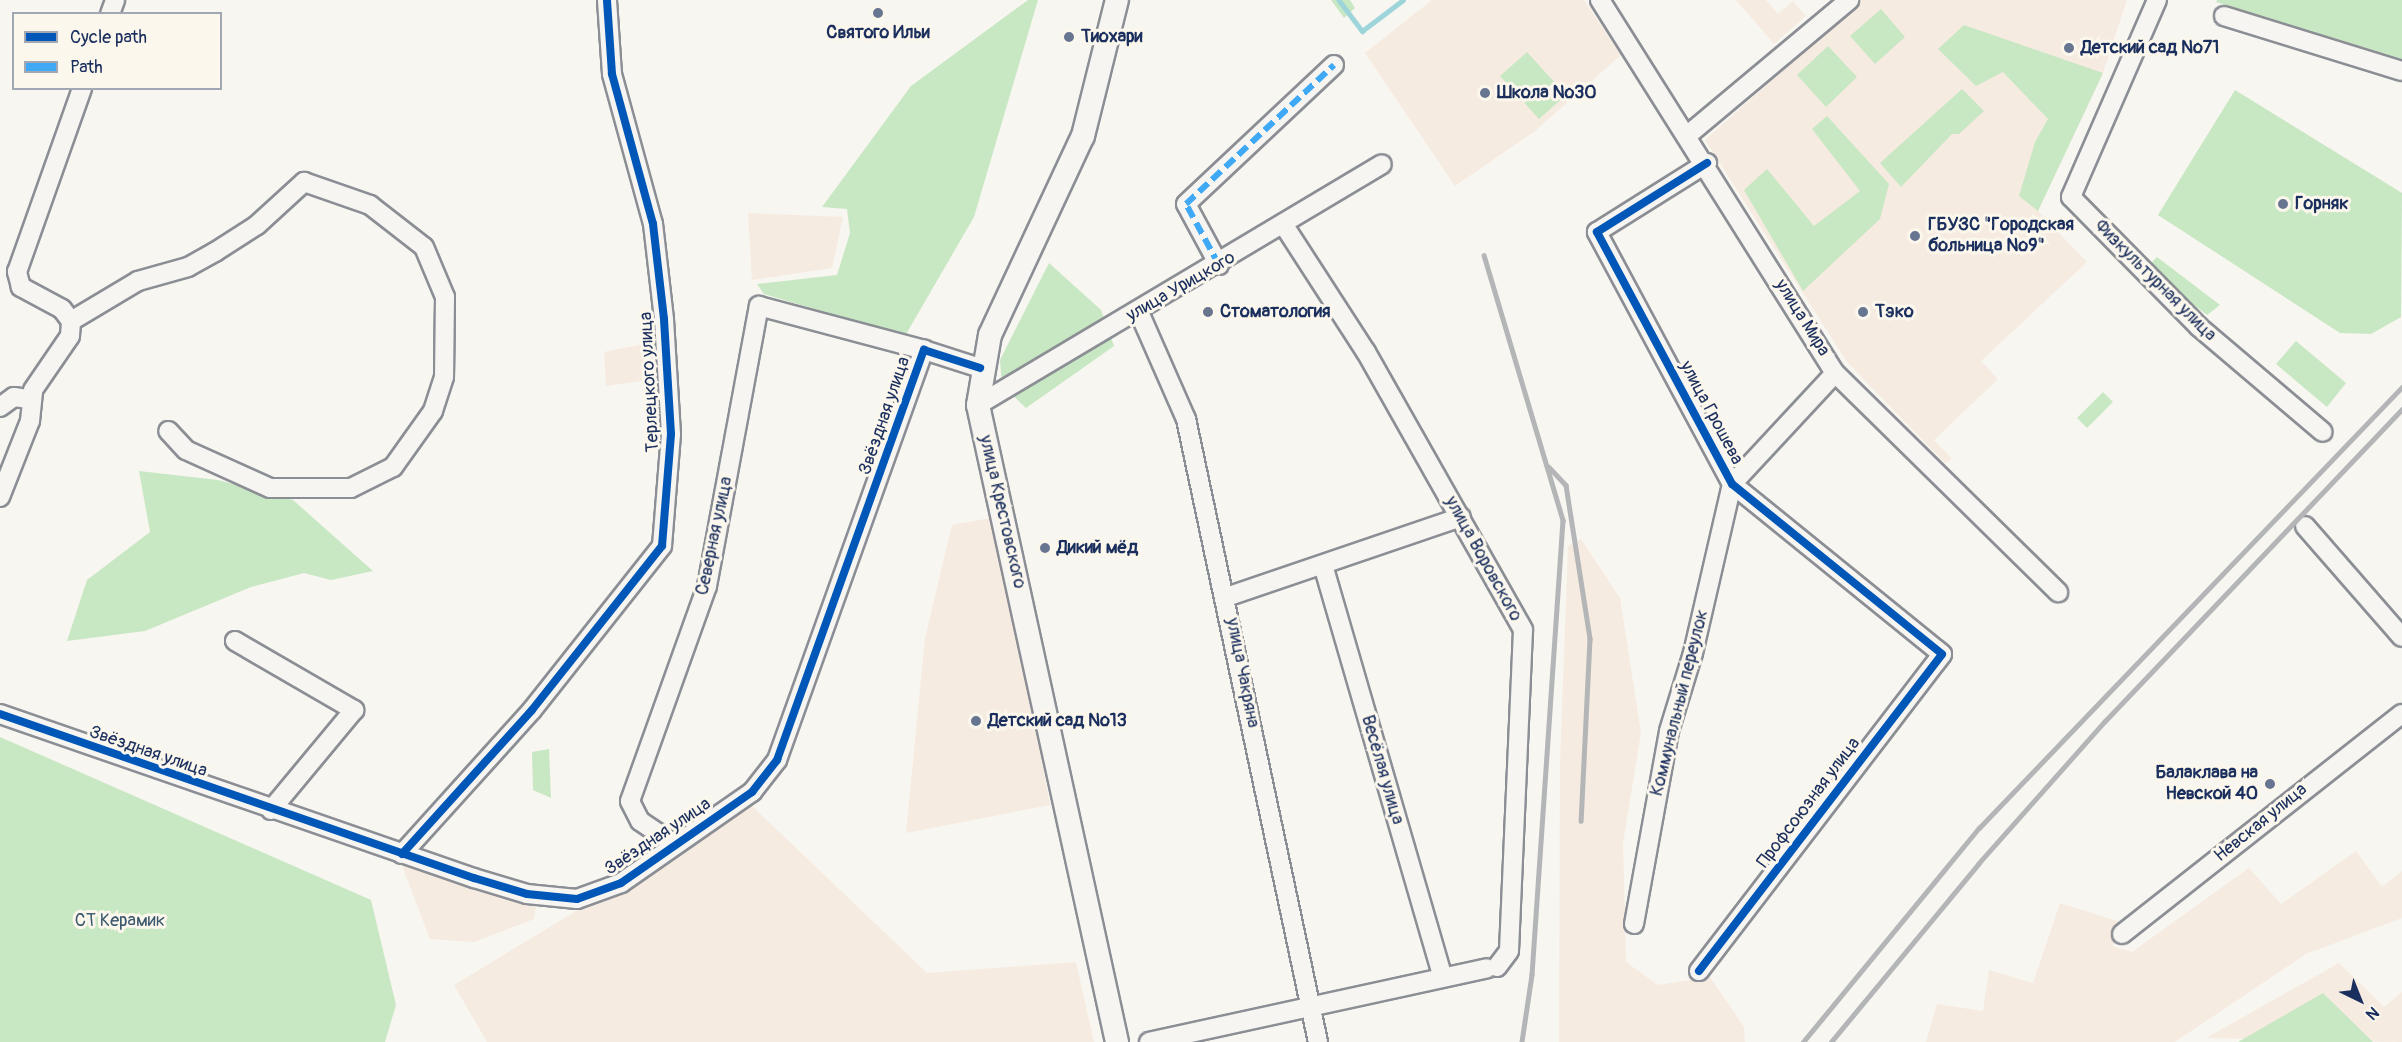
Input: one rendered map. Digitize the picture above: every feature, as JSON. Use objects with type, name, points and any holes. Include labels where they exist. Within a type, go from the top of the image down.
[{"type":"main road","name":"улица Крестовского","points":[[1117,0],[1083,136],[990,335],[980,368],[978,405],[1117,1042]]},
{"type":"street","name":"Терлецкого улица","points":[[402,854],[532,710],[662,546],[671,434],[664,319],[653,224],[612,74],[607,0]]},
{"type":"street","name":"улица Мира","points":[[1600,0],[1689,134],[1835,373],[2058,592]]},
{"type":"street","points":[[1689,134],[1849,0]]},
{"type":"street","name":"Физкультурная улица","points":[[2157,0],[2071,197],[2199,327],[2323,432]]},
{"type":"street","points":[[2224,16],[2402,71]]},
{"type":"street","points":[[1219,265],[1186,204],[1334,65]]},
{"type":"street","points":[[0,497],[30,421],[29,399],[70,336],[71,321],[62,309],[21,287],[22,253],[81,90]]},
{"type":"street","name":"улица Грошева","points":[[1707,163],[1597,232],[1732,483],[1942,654]]},
{"type":"street","name":"улица Урицкого","points":[[978,405],[1285,227],[1382,164]]},
{"type":"street","points":[[71,321],[138,280],[188,267],[215,252],[257,225],[304,182],[370,205],[424,247],[445,297],[444,377],[433,411],[393,467],[351,488],[270,488],[195,456],[168,431]]},
{"type":"street","name":"улица Воровского","points":[[1285,227],[1366,352],[1523,630],[1509,951],[1492,967],[1442,975]]},
{"type":"street","name":"Северная улица","points":[[674,844],[640,821],[630,801],[707,586],[759,306],[924,350]]},
{"type":"street","name":"улица Чакряна","points":[[1139,312],[1186,419],[1226,597],[1318,1042]]},
{"type":"street","name":"Звёздная улица","points":[[0,714],[272,810],[526,894],[578,899],[621,884],[674,844],[752,792],[777,760],[924,350],[980,368]]},
{"type":"street","points":[[1732,483],[1835,373]]},
{"type":"street","points":[[0,407],[14,397],[29,399]]},
{"type":"street","name":"Коммунальный переулок","points":[[1634,924],[1669,731],[1693,653],[1732,483]]},
{"type":"street","points":[[1226,597],[1461,517]]},
{"type":"street","points":[[2305,526],[2402,637]]},
{"type":"street","name":"Весёлая улица","points":[[1323,565],[1442,975]]},
{"type":"street","points":[[235,641],[354,710],[272,810]]},
{"type":"street","name":"Профсоюзная улица","points":[[1699,971],[1942,654]]},
{"type":"street","name":"Невская улица","points":[[2122,934],[2402,714]]},
{"type":"street","points":[[1149,1042],[1442,975]]},
{"type":"shaded area","name":"Школа №30","points":[[1432,0],[1584,0],[1621,55],[1535,131],[1455,186],[1365,53]]},
{"type":"shaded area","points":[[1736,0],[1766,0],[1778,14],[1793,1],[1806,16],[1774,44]]},
{"type":"shaded area","name":"ГБУЗС \"Городская больница №9\"","points":[[1862,0],[2127,0],[2103,73],[2038,211],[2087,262],[1981,361],[1998,379],[1934,440],[1952,459],[1945,463],[1847,362],[1705,140]]},
{"type":"shaded area","points":[[748,213],[843,217],[832,268],[752,280]]},
{"type":"shaded area","points":[[653,342],[654,379],[606,386],[604,352]]},
{"type":"shaded area","name":"Детский сад №13","points":[[996,517],[1050,805],[906,833],[925,638],[952,525]]},
{"type":"shaded area","points":[[1581,539],[1620,598],[1641,733],[1623,843],[1626,962],[1658,985],[1710,977],[1744,1027],[1745,1042],[1559,1042],[1560,764],[1568,546]]},
{"type":"shaded area","points":[[751,805],[927,973],[1076,962],[1094,1042],[487,1042],[454,985]]},
{"type":"shaded area","points":[[2356,851],[2382,887],[2402,871],[2402,918],[2306,954],[2175,1042],[1926,1042],[1937,1004],[1983,1011],[1989,970],[2033,983],[2060,903],[2120,922],[2112,946],[2132,952],[2249,868],[2281,904]]},
{"type":"shaded area","points":[[401,863],[536,906],[534,919],[474,942],[430,939]]},
{"type":"shaded area","points":[[2339,963],[2384,1007],[2402,992],[2402,1042],[2206,1038]]},
{"type":"green space","points":[[1028,0],[1038,0],[974,217],[905,336],[764,294],[757,284],[837,275],[850,233],[847,209],[822,207],[911,86]]},
{"type":"green space","points":[[1331,0],[1350,0],[1355,8],[1344,18]]},
{"type":"green space","points":[[2217,0],[2402,0],[2402,59],[2216,2]]},
{"type":"green space","points":[[1881,9],[1905,37],[1875,64],[1850,36]]},
{"type":"green space","points":[[1964,25],[2103,73],[2038,211],[2019,196],[2035,142],[2048,119],[2003,72],[1976,86],[1938,49]]},
{"type":"green space","points":[[1828,46],[1857,77],[1826,107],[1797,75]]},
{"type":"green space","points":[[1527,52],[1566,95],[1539,119],[1500,76]]},
{"type":"green space","points":[[1962,89],[1984,111],[1959,134],[1952,134],[1901,187],[1880,163]]},
{"type":"green space","name":"Горняк","points":[[2235,90],[2402,193],[2401,317],[2371,334],[2340,333],[2158,215]]},
{"type":"green space","points":[[1827,116],[1889,184],[1880,219],[1803,291],[1744,190],[1767,169],[1814,226],[1860,191],[1812,129]]},
{"type":"green space","points":[[2157,257],[2220,305],[2207,315],[2146,268]]},
{"type":"green space","points":[[1049,263],[1101,310],[1114,346],[1026,408],[1002,385],[1000,360]]},
{"type":"green space","points":[[2296,341],[2346,383],[2327,407],[2276,364]]},
{"type":"green space","points":[[2103,392],[2113,402],[2087,428],[2077,418]]},
{"type":"green space","points":[[139,471],[218,480],[293,500],[373,571],[331,580],[304,573],[251,587],[145,631],[67,641],[87,580],[150,532]]},
{"type":"green space","name":"СТ Керамик","points":[[0,737],[371,900],[396,1005],[385,1042],[0,1042]]},
{"type":"green space","points":[[549,749],[551,798],[533,790],[532,752]]},
{"type":"green space","points":[[2323,993],[2373,1042],[2238,1042]]},
{"type":"waterway","points":[[1339,0],[1362,31],[1403,0]]},
{"type":"railway","points":[[1484,255],[1563,520],[1532,975],[1522,1042]]},
{"type":"railway","points":[[1803,1042],[1979,828],[2402,387]]},
{"type":"railway","points":[[1831,1042],[1978,864],[2105,721],[2402,409]]},
{"type":"railway","points":[[1549,467],[1566,485],[1590,639],[1581,821]]},
{"type":"marked path","points":[[1219,265],[1186,204],[1334,65]]},
{"type":"cycle path","points":[[402,854],[532,710],[662,546],[671,434],[664,319],[653,224],[612,74],[607,0]]},
{"type":"cycle path","points":[[1699,971],[1942,654],[1732,484],[1597,232],[1707,163]]},
{"type":"cycle path","points":[[0,714],[474,878],[527,894],[577,899],[621,883],[752,792],[777,760],[924,350],[980,368]]},
{"type":"place","name":"Святого Ильи","points":[[878,13]]},
{"type":"place","name":"Тиохари","points":[[1069,37]]},
{"type":"place","name":"Детский сад №71","points":[[2069,48]]},
{"type":"place","name":"Школа №30","points":[[1485,93]]},
{"type":"place","name":"Горняк","points":[[2283,204]]},
{"type":"place","name":"ГБУЗС \"Городская больница №9\"","points":[[1915,236]]},
{"type":"place","name":"Стоматология","points":[[1208,312]]},
{"type":"place","name":"Тэко","points":[[1863,312]]},
{"type":"place","name":"Дикий мёд","points":[[1045,548]]},
{"type":"place","name":"Детский сад №13","points":[[976,721]]},
{"type":"place","name":"Балаклава на Невской 40","points":[[2270,784]]}]
